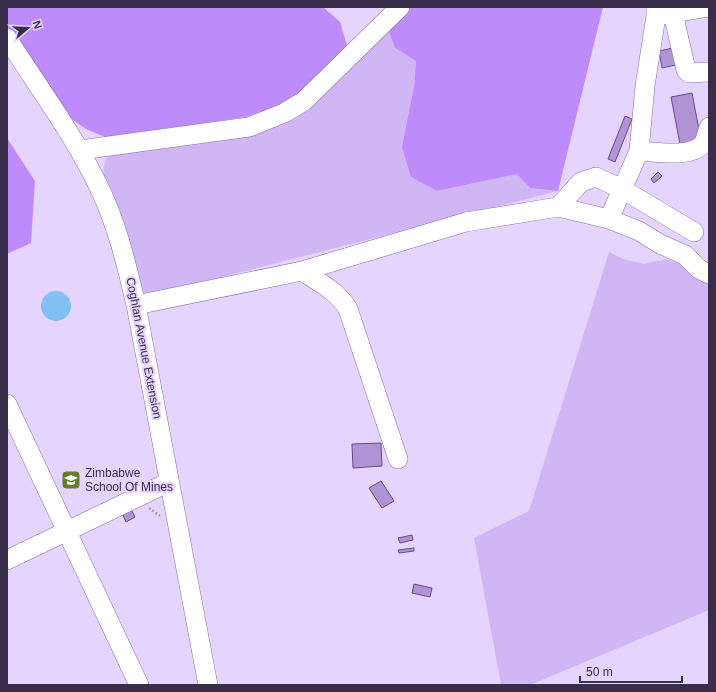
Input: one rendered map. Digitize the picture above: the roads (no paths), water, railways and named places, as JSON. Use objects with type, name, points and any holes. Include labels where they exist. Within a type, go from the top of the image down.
[{"type":"street","points":[[80,150],[248,127],[271,119],[304,101],[400,7]]},
{"type":"street","points":[[662,12],[709,7]]},
{"type":"street","points":[[662,12],[689,74],[709,72]]},
{"type":"street","points":[[609,219],[639,151],[645,86],[662,12]]},
{"type":"street","name":"Coghlan Avenue Extension","points":[[7,38],[80,150],[110,213],[124,253],[136,305],[208,685]]},
{"type":"street","points":[[639,151],[685,152],[696,150],[704,143],[709,126]]},
{"type":"street","points":[[558,207],[581,182],[596,177],[622,189],[694,232]]},
{"type":"street","points":[[136,305],[302,271],[466,222],[558,207],[609,219],[639,232],[660,244],[685,255],[699,269],[709,274]]},
{"type":"street","points":[[302,271],[331,290],[343,301],[348,310],[398,459]]},
{"type":"street","points":[[7,404],[68,531],[139,685]]},
{"type":"street","points":[[7,560],[169,482]]},
{"type":"water","points":[[56,291],[66,296],[71,306],[66,316],[56,321],[46,316],[41,306],[46,296]]},
{"type":"place","name":"Zimbabwe School Of Mines","points":[[71,480]]}]
